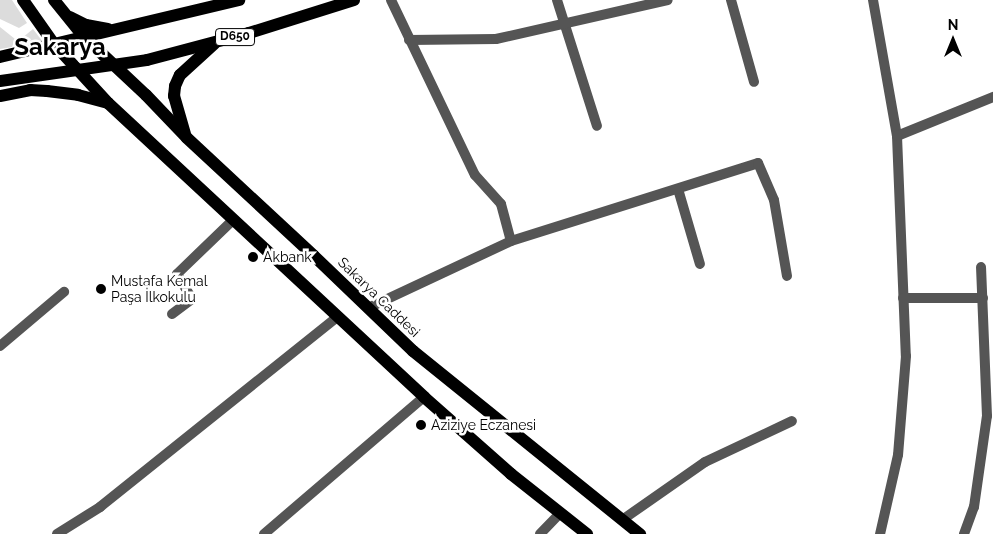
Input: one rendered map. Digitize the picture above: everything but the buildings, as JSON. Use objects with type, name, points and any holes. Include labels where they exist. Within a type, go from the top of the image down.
[{"type":"main road","points":[[23,0],[54,44],[108,103],[424,397],[511,474],[587,534]]},
{"type":"main road","name":"Sakarya Caddesi","points":[[54,0],[83,36],[146,95],[187,138],[413,351],[640,534]]},
{"type":"main road","points":[[0,57],[239,0]]},
{"type":"main road","name":"D650","points":[[113,64],[147,60],[215,43],[354,0]]},
{"type":"main road","points":[[65,14],[86,25],[118,30]]},
{"type":"main road","points":[[187,138],[174,96],[175,86],[180,75],[215,43]]},
{"type":"main road","points":[[0,81],[113,64]]},
{"type":"main road","points":[[0,96],[30,90],[47,91],[78,95],[108,103]]},
{"type":"street","points":[[391,0],[476,175],[501,204],[511,241]]},
{"type":"street","points":[[557,0],[597,126]]},
{"type":"street","points":[[409,40],[496,39],[668,0]]},
{"type":"street","points":[[731,0],[754,82]]},
{"type":"street","points":[[873,0],[897,136],[906,356],[898,455],[880,534]]},
{"type":"street","points":[[897,136],[993,97]]},
{"type":"street","points":[[368,308],[511,241],[758,164],[774,200],[786,276]]},
{"type":"street","points":[[678,189],[700,264]]},
{"type":"street","points":[[172,314],[192,299],[177,274],[234,220]]},
{"type":"street","points":[[964,534],[974,507],[987,416],[981,267]]},
{"type":"street","points":[[0,346],[64,292]]},
{"type":"street","points":[[903,298],[983,298]]},
{"type":"street","points":[[57,534],[100,507],[338,316]]},
{"type":"street","points":[[264,534],[424,397]]},
{"type":"street","points":[[622,520],[705,462],[792,421]]},
{"type":"street","points":[[540,534],[560,513]]},
{"type":"shaded area","points":[[0,0],[12,0],[27,23],[19,28],[0,19]]},
{"type":"shaded area","points":[[0,27],[15,39],[12,47],[0,49]]},
{"type":"shaded area","points":[[33,29],[43,42],[25,45],[22,38]]},
{"type":"place","name":"Akbank","points":[[253,257]]},
{"type":"place","name":"Mustafa Kemal Paşa İlkokulu","points":[[101,289]]},
{"type":"place","name":"Aziziye Eczanesi","points":[[421,425]]},
{"type":"district","name":"Sakarya","points":[[60,47]]}]
